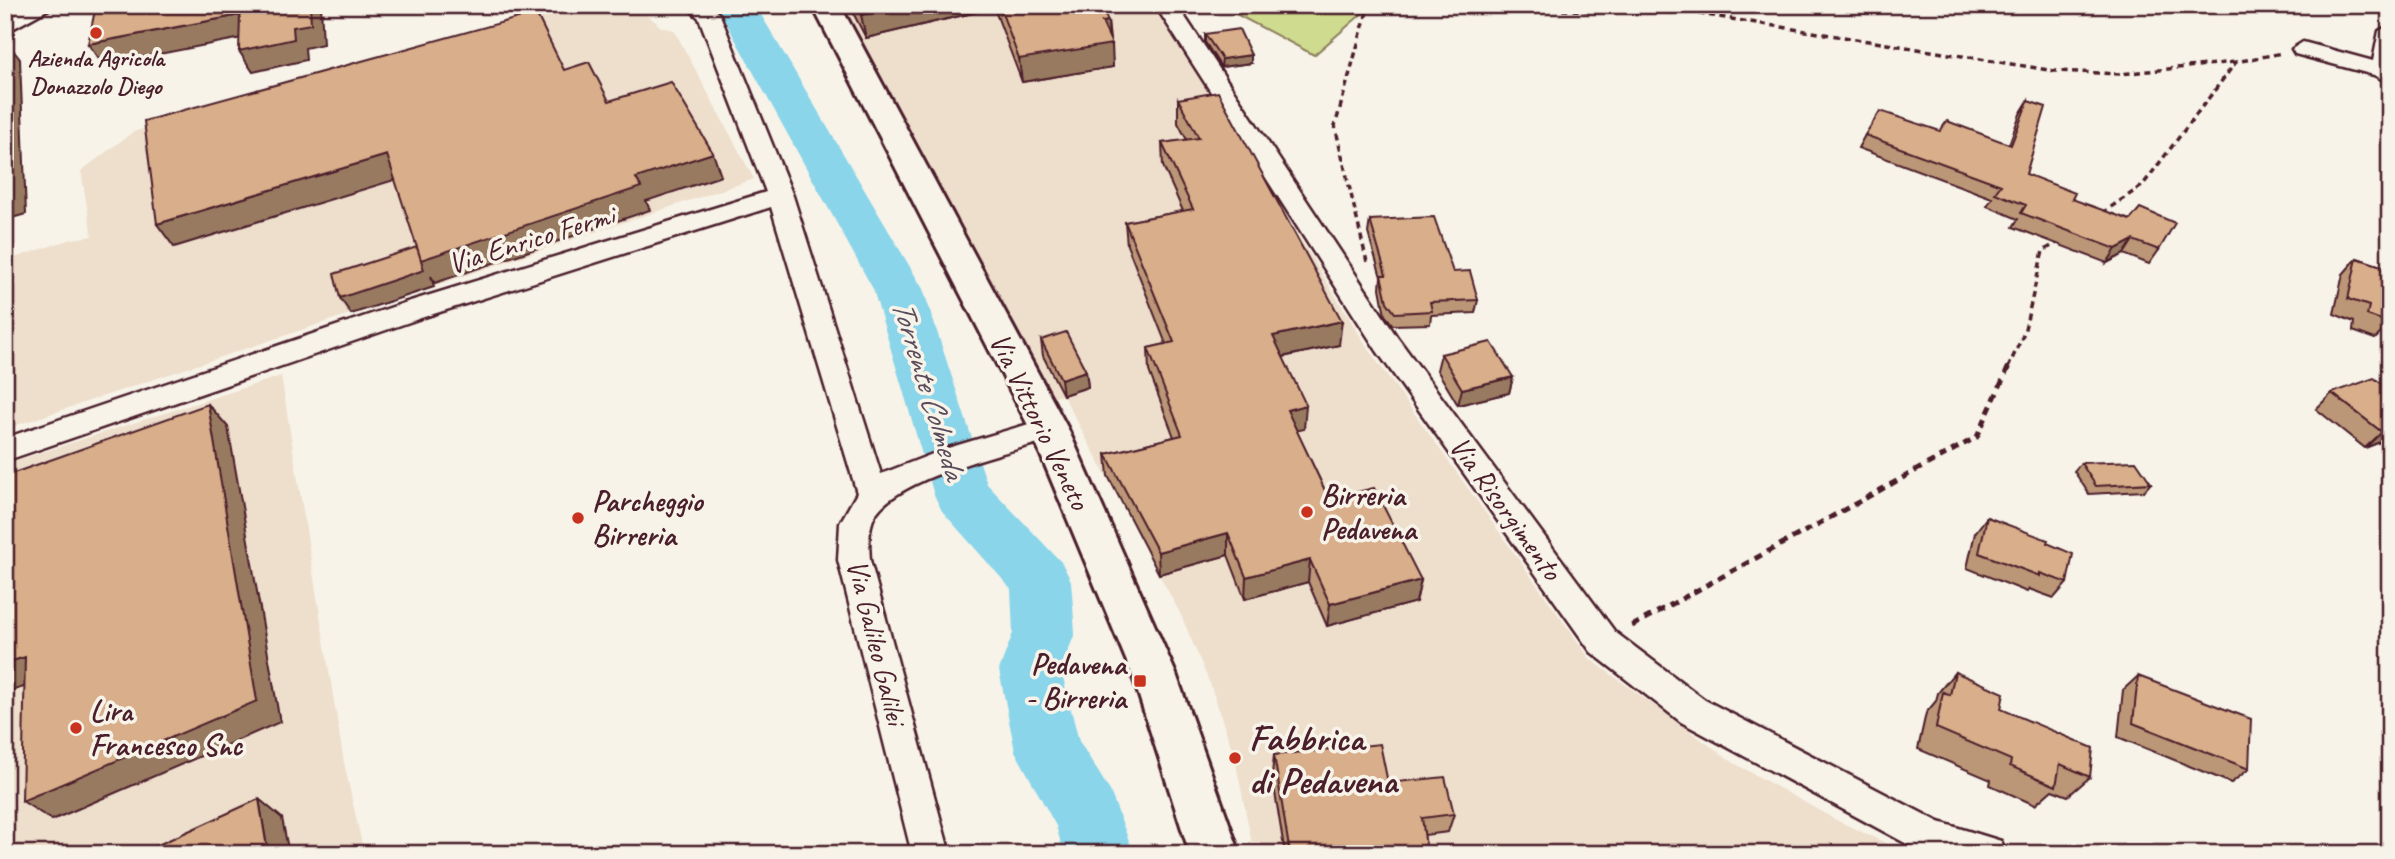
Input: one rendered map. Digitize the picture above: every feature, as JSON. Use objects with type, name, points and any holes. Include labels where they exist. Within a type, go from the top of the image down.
[{"type":"main road","name":"Via Vittorio Veneto","points":[[826,5],[1049,429],[1154,674],[1215,854]]},
{"type":"street","points":[[5,27],[45,5]]},
{"type":"street","points":[[696,5],[709,15],[780,196],[886,487],[1001,443],[1049,429]]},
{"type":"street","name":"Via Risorgimento","points":[[1166,5],[1387,344],[1603,642],[1693,711],[1824,783],[1933,838],[1988,854]]},
{"type":"street","points":[[2303,49],[2386,73],[2390,31]]},
{"type":"street","name":"Via Enrico Fermi","points":[[5,450],[414,310],[780,196]]},
{"type":"street","name":"Via Galileo Galilei","points":[[886,487],[855,524],[852,543],[854,560],[931,854]]},
{"type":"path","points":[[307,11],[332,5]]},
{"type":"path","points":[[1367,262],[1335,126],[1368,8],[1373,5]]},
{"type":"path","points":[[1510,5],[1564,10],[1684,13],[2055,71],[2120,74],[2236,62],[2303,49]]},
{"type":"path","points":[[1677,5],[1684,13]]},
{"type":"path","points":[[2098,215],[2142,186],[2236,62]]},
{"type":"path","points":[[1603,642],[1977,436],[2024,333],[2043,251],[2065,237]]},
{"type":"shaded area","points":[[583,5],[636,5],[661,27],[674,30],[754,179],[5,429],[5,261],[72,239],[92,236],[81,171],[133,132]]},
{"type":"shaded area","name":"Birreria Pedavena","points":[[838,5],[1167,5],[1206,86],[1369,350],[1590,659],[1734,763],[1836,820],[1909,854],[1254,854],[1235,758],[1211,686],[1181,615],[1063,395],[1048,399]]},
{"type":"shaded area","points":[[281,376],[344,763],[364,854],[5,854],[5,464]]},
{"type":"green space","points":[[1219,5],[1372,5],[1314,55]]},
{"type":"building","points":[[96,5],[310,5],[311,24],[293,27],[294,39],[239,51],[240,15],[88,44]]},
{"type":"building","points":[[856,5],[904,5],[861,15]]},
{"type":"building","points":[[999,5],[1100,5],[1108,21],[1102,22],[1112,44],[1019,59]]},
{"type":"building","points":[[536,13],[564,70],[589,62],[609,101],[671,82],[713,153],[636,178],[641,187],[421,260],[387,155],[157,224],[144,121]]},
{"type":"building","points":[[1239,29],[1251,55],[1222,59],[1205,34]]},
{"type":"building","points":[[1218,92],[1342,321],[1273,336],[1306,405],[1287,410],[1329,499],[1374,488],[1421,580],[1330,604],[1310,560],[1246,577],[1228,533],[1158,552],[1106,454],[1182,435],[1148,348],[1174,342],[1125,222],[1193,209],[1162,143],[1199,138],[1178,99]]},
{"type":"building","points":[[2028,101],[2046,107],[2026,174],[2075,193],[2072,199],[2130,220],[2140,208],[2175,223],[2159,250],[2133,240],[2116,249],[2021,213],[2026,205],[1995,193],[2001,185],[1865,135],[1880,111],[1940,131],[1947,121],[2011,145]]},
{"type":"building","points":[[1434,217],[1453,272],[1470,271],[1478,300],[1430,302],[1432,311],[1395,313],[1387,302],[1381,275],[1386,275],[1370,220]]},
{"type":"building","points":[[417,247],[424,270],[340,298],[334,274]]},
{"type":"building","points":[[2357,258],[2390,269],[2390,323],[2367,315],[2369,306],[2348,299]]},
{"type":"building","points":[[1066,332],[1086,371],[1061,379],[1041,340]]},
{"type":"building","points":[[1491,342],[1513,377],[1462,389],[1441,354]]},
{"type":"building","points":[[2374,378],[2390,390],[2390,429],[2382,432],[2332,393]]},
{"type":"building","points":[[208,404],[257,701],[22,801],[25,657],[5,663],[5,476]]},
{"type":"building","points":[[2136,461],[2151,483],[2096,486],[2081,463]]},
{"type":"building","points":[[1987,517],[2048,540],[2047,543],[2073,554],[2067,583],[1979,553]]},
{"type":"building","points":[[1955,672],[2004,693],[2001,709],[2093,748],[2090,777],[2060,764],[2056,786],[2010,766],[2011,760],[1936,728],[1943,692],[1950,695]]},
{"type":"building","points":[[2138,676],[2251,719],[2249,769],[2133,723]]},
{"type":"building","points":[[1380,744],[1388,783],[1445,777],[1454,814],[1422,818],[1427,854],[1290,854],[1274,755]]},
{"type":"building","points":[[259,799],[268,854],[138,854]]},
{"type":"waterway","name":"Torrente Colmeda","points":[[732,5],[740,13],[898,289],[962,495],[1041,581],[1044,633],[1030,670],[1048,751],[1086,814],[1099,854]]},
{"type":"place","name":"Azienda Agricola Donazzolo Diego","points":[[96,33]]},
{"type":"place","name":"Birreria Pedavena","points":[[1307,512]]},
{"type":"place","name":"Parcheggio Birreria","points":[[578,518]]},
{"type":"place","name":"Pedavena - Birreria","points":[[1140,681]]},
{"type":"place","name":"Lira Francesco Snc","points":[[76,728]]},
{"type":"place","name":"Fabbrica di Pedavena","points":[[1235,758]]}]
